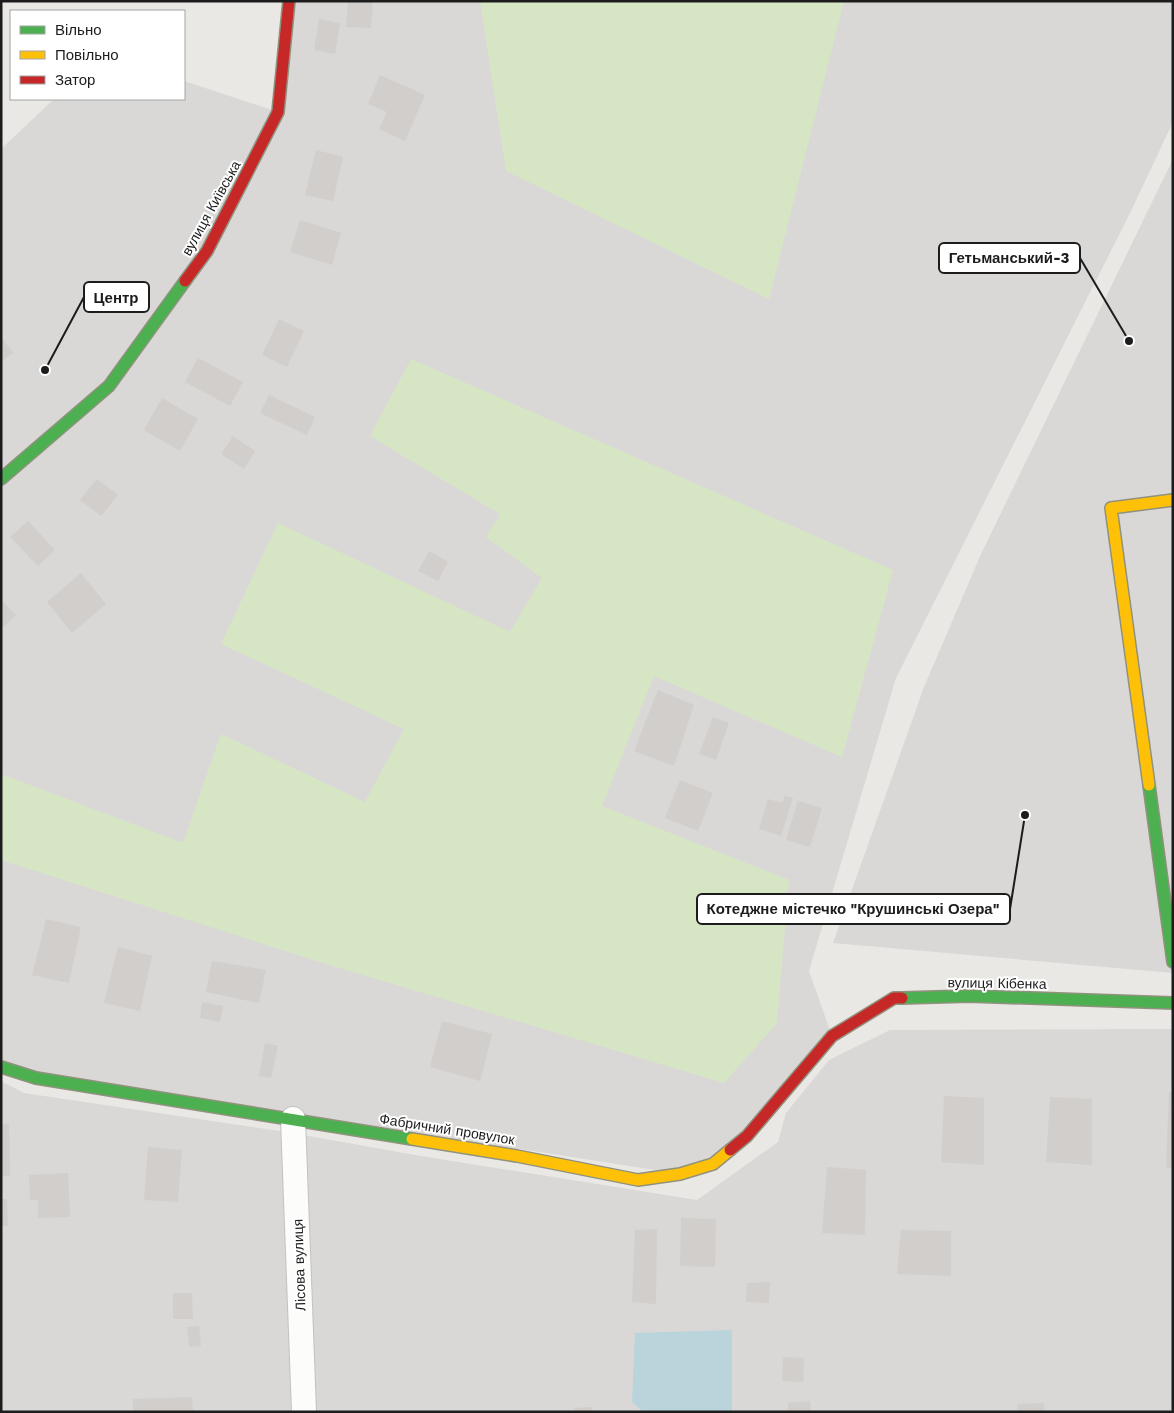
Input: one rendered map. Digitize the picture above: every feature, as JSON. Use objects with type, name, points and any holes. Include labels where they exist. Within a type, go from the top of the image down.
[{"type":"street","name":"вулиця Київська","points":[[1,478],[109,386],[207,251],[278,112],[289,1]]},
{"type":"street","points":[[1173,500],[1111,508],[1173,962]]},
{"type":"street","name":"вулиця Кібенка","points":[[832,1036],[894,998],[969,996],[1173,1003]]},
{"type":"street","name":"Фабричний провулок","points":[[1,1067],[36,1078],[517,1156],[638,1180],[680,1174],[713,1164],[747,1136],[832,1036]]},
{"type":"street","name":"Лісова вулиця","points":[[293,1119],[304,1412]]},
{"type":"shaded area","points":[[289,1],[1173,1],[1173,122],[1131,211],[896,678],[809,971],[832,1036],[747,1136],[680,1174],[1,1067],[1,149],[53,100],[185,100],[185,81],[278,112]]},
{"type":"shaded area","points":[[1173,159],[1173,973],[833,943],[924,687],[981,554]]},
{"type":"shaded area","points":[[1173,1029],[1173,1412],[1,1412],[1,1081],[24,1093],[280,1131],[421,1156],[697,1200],[778,1142],[786,1113],[829,1060],[890,1030]]},
{"type":"green space","points":[[480,1],[844,1],[769,299],[506,171]]},
{"type":"green space","points":[[411,359],[893,570],[842,757],[654,676],[602,806],[789,880],[777,1023],[724,1083],[323,963],[1,860],[1,774],[183,843],[221,734],[365,802],[404,729],[221,644],[278,523],[510,632],[542,578],[486,537],[500,514],[370,436]]},
{"type":"water","points":[[732,1330],[732,1412],[643,1412],[632,1402],[635,1333]]},
{"type":"building","points":[[348,1],[373,1],[371,28],[346,27]]},
{"type":"building","points":[[319,19],[340,23],[335,54],[314,50]]},
{"type":"building","points":[[380,75],[425,95],[405,141],[379,129],[387,112],[368,104]]},
{"type":"building","points":[[316,150],[343,157],[333,201],[305,195]]},
{"type":"building","points":[[300,220],[341,233],[332,265],[290,252]]},
{"type":"building","points":[[279,319],[304,331],[287,367],[262,355]]},
{"type":"building","points":[[1,337],[13,353],[1,362]]},
{"type":"building","points":[[198,358],[243,382],[230,406],[185,382]]},
{"type":"building","points":[[269,395],[315,417],[307,435],[260,413]]},
{"type":"building","points":[[162,398],[198,419],[180,451],[144,430]]},
{"type":"building","points":[[233,436],[255,451],[244,469],[221,454]]},
{"type":"building","points":[[97,479],[118,495],[101,516],[80,500]]},
{"type":"building","points":[[28,521],[55,550],[38,566],[10,537]]},
{"type":"building","points":[[429,551],[448,562],[438,581],[418,571]]},
{"type":"building","points":[[81,573],[106,604],[72,633],[47,602]]},
{"type":"building","points":[[1,600],[16,615],[1,629]]},
{"type":"building","points":[[658,690],[694,705],[674,766],[634,751]]},
{"type":"building","points":[[713,717],[729,723],[716,760],[699,754]]},
{"type":"building","points":[[680,780],[713,793],[698,831],[665,818]]},
{"type":"building","points":[[785,796],[793,798],[781,836],[759,829],[768,799],[782,803]]},
{"type":"building","points":[[798,801],[822,808],[810,847],[786,840]]},
{"type":"building","points":[[46,919],[81,927],[69,983],[32,975]]},
{"type":"building","points":[[118,947],[152,956],[140,1011],[104,1003]]},
{"type":"building","points":[[212,961],[266,970],[259,1003],[206,992]]},
{"type":"building","points":[[202,1002],[223,1006],[220,1022],[200,1018]]},
{"type":"building","points":[[442,1021],[492,1034],[480,1081],[430,1067]]},
{"type":"building","points":[[265,1043],[278,1046],[271,1078],[259,1076]]},
{"type":"building","points":[[1169,1092],[1173,1092],[1173,1168],[1166,1167]]},
{"type":"building","points":[[944,1096],[984,1098],[984,1165],[941,1162]]},
{"type":"building","points":[[1050,1097],[1092,1099],[1092,1165],[1046,1162]]},
{"type":"building","points":[[1,1124],[9,1124],[10,1176],[1,1176]]},
{"type":"building","points":[[148,1147],[182,1150],[178,1202],[144,1200]]},
{"type":"building","points":[[827,1167],[866,1170],[865,1235],[822,1233]]},
{"type":"building","points":[[68,1173],[70,1217],[38,1218],[38,1200],[30,1200],[29,1175]]},
{"type":"building","points":[[1,1199],[7,1199],[8,1226],[1,1226]]},
{"type":"building","points":[[681,1218],[716,1219],[715,1267],[680,1266]]},
{"type":"building","points":[[657,1229],[656,1304],[632,1302],[635,1230]]},
{"type":"building","points":[[901,1230],[951,1231],[951,1276],[897,1274]]},
{"type":"building","points":[[770,1282],[769,1303],[746,1302],[747,1283]]},
{"type":"building","points":[[173,1293],[192,1293],[193,1319],[173,1319]]},
{"type":"building","points":[[199,1326],[201,1346],[189,1347],[187,1327]]},
{"type":"building","points":[[783,1357],[804,1358],[803,1382],[782,1381]]},
{"type":"building","points":[[192,1397],[193,1412],[133,1412],[133,1399]]},
{"type":"building","points":[[810,1401],[811,1412],[788,1412],[788,1403]]},
{"type":"building","points":[[1044,1403],[1044,1412],[1017,1412],[1018,1404]]},
{"type":"building","points":[[592,1407],[592,1412],[575,1412],[574,1408]]},
{"type":"traffic: fast","points":[[1,479],[109,386],[185,281]]},
{"type":"traffic: fast","points":[[1149,785],[1173,962]]},
{"type":"traffic: fast","points":[[902,998],[969,996],[1173,1003]]},
{"type":"traffic: fast","points":[[1,1067],[36,1078],[412,1139]]},
{"type":"traffic: slow","points":[[1149,785],[1111,508],[1173,500]]},
{"type":"traffic: slow","points":[[412,1139],[517,1156],[638,1180],[680,1174],[713,1164],[730,1150]]},
{"type":"traffic: jam","points":[[185,281],[207,251],[278,112],[289,1]]},
{"type":"traffic: jam","points":[[730,1150],[747,1136],[832,1036],[894,998],[902,998]]},
{"type":"place","name":"Гетьманський-3","points":[[1129,341]]},
{"type":"place","name":"Центр","points":[[45,370]]},
{"type":"place","name":"Котеджне містечко \"Крушинські Озера\"","points":[[1025,815]]}]
